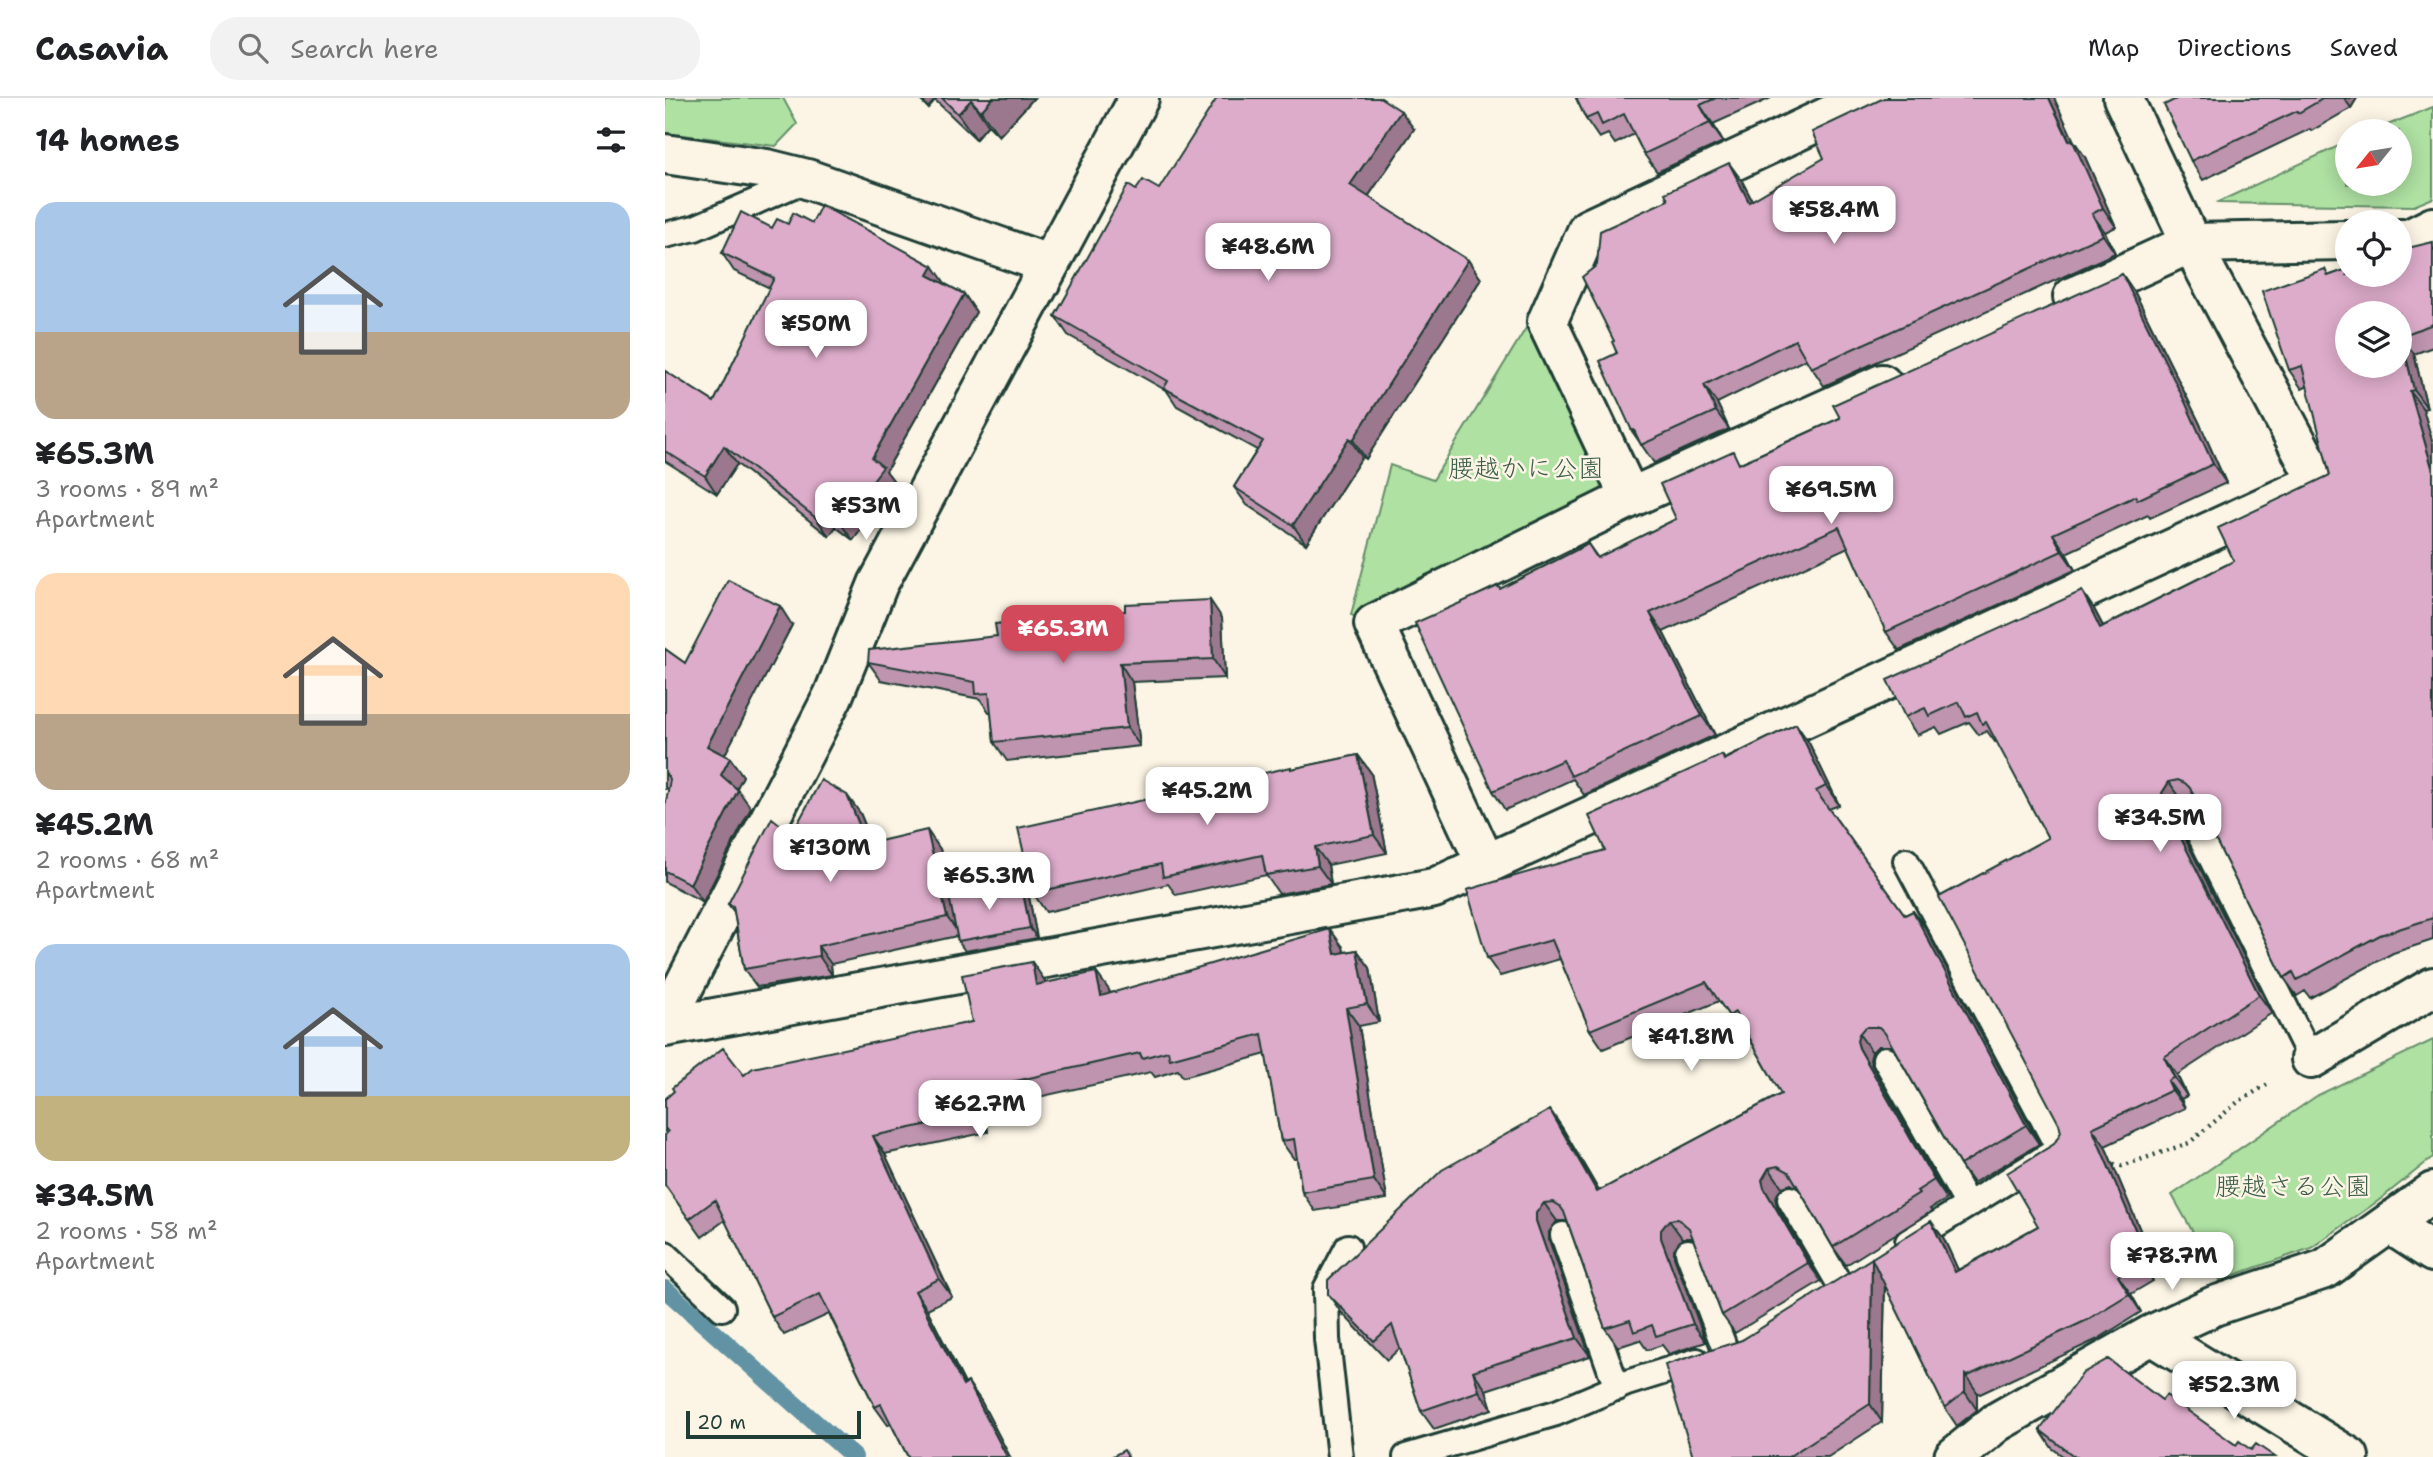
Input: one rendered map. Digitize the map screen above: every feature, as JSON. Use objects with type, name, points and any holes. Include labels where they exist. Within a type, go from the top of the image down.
[{"type":"street","points":[[669,1003],[833,696],[878,584],[1139,98]]},
{"type":"street","points":[[1630,498],[1548,322],[1588,229],[1868,98]]},
{"type":"street","points":[[669,1003],[1434,888],[2318,482],[2191,243],[2123,98]]},
{"type":"street","points":[[665,153],[767,169],[807,179],[1048,264]]},
{"type":"street","points":[[2412,238],[2433,227]]},
{"type":"street","points":[[2038,313],[2191,243],[2335,240]]},
{"type":"street","points":[[1486,864],[1374,624],[1630,498],[1910,371]]},
{"type":"street","points":[[2311,1059],[2433,987]]},
{"type":"street","points":[[1954,1457],[1997,1422],[2151,1335],[2214,1306],[2325,1269],[2433,1192]]},
{"type":"street","points":[[2390,1224],[2433,1252]]},
{"type":"street","points":[[2151,1335],[2349,1457]]},
{"type":"lane","points":[[665,235],[695,228],[807,179]]},
{"type":"lane","points":[[2189,813],[2311,1059]]},
{"type":"lane","points":[[1887,1256],[2059,1149],[1906,861]]},
{"type":"lane","points":[[1885,1059],[1968,1205]]},
{"type":"lane","points":[[1790,1199],[1840,1285]]},
{"type":"lane","points":[[1563,1235],[1617,1388]]},
{"type":"lane","points":[[1340,1457],[1328,1339],[1326,1289],[1348,1247]]},
{"type":"lane","points":[[1406,1457],[1556,1413],[1617,1388],[1736,1348],[1688,1252]]},
{"type":"lane","points":[[665,1254],[722,1308]]},
{"type":"lane","points":[[1817,1300],[1863,1270]]},
{"type":"path","points":[[2059,1149],[2122,1166],[2189,1143],[2238,1101],[2311,1059]]},
{"type":"green space","points":[[665,98],[783,98],[797,124],[776,146],[665,133]]},
{"type":"green space","points":[[2433,107],[2433,198],[2414,206],[2216,203],[2335,148],[2335,196],[2412,196],[2412,119],[2402,119]]},
{"type":"green space","name":"腰越かに公園","points":[[1534,315],[1607,467],[1595,515],[1374,624],[1351,615],[1390,465],[1433,480]]},
{"type":"green space","name":"腰越さる公園","points":[[2433,1040],[2433,1157],[2378,1201],[2311,1248],[2220,1280],[2172,1195],[2318,1095]]},
{"type":"building","points":[[942,98],[993,98],[981,111],[971,100],[958,114]]},
{"type":"building","points":[[1217,98],[1381,98],[1401,111],[1350,185],[1468,260],[1353,440],[1349,438],[1293,525],[1234,487],[1263,441],[1164,388],[1168,381],[1055,316],[1128,185],[1136,190],[1143,180],[1159,189]]},
{"type":"building","points":[[1576,98],[1716,98],[1700,105],[1710,123],[1644,154],[1624,114],[1602,125],[1597,114],[1586,119]]},
{"type":"building","points":[[1884,98],[2049,98],[2069,141],[2072,139],[2103,208],[2092,214],[2103,235],[1811,368],[1795,340],[1704,385],[1716,411],[1641,445],[1600,361],[1617,353],[1612,342],[1614,341],[1582,277],[1597,265],[1600,231],[1668,200],[1665,193],[1729,163],[1749,202],[1824,158],[1812,132]]},
{"type":"building","points":[[2178,98],[2324,98],[2298,113],[2297,111],[2191,161],[2164,105]]},
{"type":"building","points":[[821,205],[933,266],[928,275],[964,294],[872,458],[883,467],[840,523],[824,509],[816,518],[724,446],[705,476],[665,451],[665,371],[714,402],[774,278],[722,253],[741,212],[772,228],[777,219],[788,224],[793,213],[812,223]]},
{"type":"building","points":[[2433,242],[2433,324],[2412,332],[2412,301],[2335,301],[2335,378],[2411,378],[2414,390],[2410,391],[2433,471],[2433,918],[2380,935],[2297,980],[2293,972],[2284,978],[2190,788],[2178,780],[2169,782],[2162,793],[2163,802],[2259,995],[2164,1057],[2174,1077],[2168,1081],[2172,1090],[2092,1128],[2143,1248],[2134,1253],[2140,1262],[2118,1276],[2129,1294],[2085,1321],[1968,1376],[1965,1374],[1965,1392],[1945,1408],[1872,1259],[1870,1404],[1788,1457],[1693,1457],[1665,1365],[1742,1340],[1931,1221],[1955,1272],[2038,1226],[2007,1173],[2054,1144],[2061,1132],[2059,1124],[1939,897],[2048,838],[1986,722],[1982,724],[1977,712],[1966,717],[1959,702],[1929,716],[1925,708],[1905,717],[1887,680],[2082,591],[2100,628],[2234,561],[2218,528],[2330,475],[2302,366],[2289,370],[2262,291],[2325,269],[2328,276],[2335,273],[2335,287],[2412,287],[2412,247]]},
{"type":"building","points":[[2122,274],[2213,464],[2137,500],[2136,496],[2053,534],[2062,551],[1886,632],[1839,527],[1650,613],[1702,716],[1571,776],[1563,760],[1493,791],[1415,623],[1498,586],[1500,589],[1588,544],[1597,558],[1676,519],[1660,484],[1733,451],[1739,464],[1840,418],[1833,405]]},
{"type":"building","points":[[728,580],[780,606],[707,746],[730,758],[721,775],[738,790],[690,884],[665,871],[665,804],[670,780],[665,772],[665,649],[685,663]]},
{"type":"building","points":[[1210,600],[1213,659],[1120,663],[1127,728],[994,742],[989,693],[976,694],[975,682],[868,662],[869,650],[997,636],[995,624],[1125,611],[1125,604]]},
{"type":"building","points":[[1796,724],[1826,786],[1816,791],[1905,915],[1913,911],[2026,1125],[1960,1165],[1885,1033],[1879,1027],[1865,1027],[1857,1041],[1859,1048],[1934,1180],[1917,1191],[1919,1193],[1833,1247],[1789,1172],[1778,1166],[1769,1168],[1762,1180],[1764,1188],[1808,1263],[1722,1315],[1689,1228],[1678,1219],[1669,1220],[1661,1230],[1661,1238],[1693,1324],[1656,1336],[1652,1325],[1634,1332],[1630,1320],[1605,1328],[1564,1212],[1553,1202],[1544,1203],[1536,1213],[1536,1221],[1577,1338],[1473,1371],[1479,1391],[1421,1411],[1392,1325],[1374,1341],[1328,1294],[1328,1280],[1442,1170],[1550,1110],[1597,1192],[1781,1094],[1735,1012],[1729,1016],[1706,982],[1590,1030],[1552,940],[1487,958],[1467,890],[1605,850],[1589,816],[1722,755],[1724,760]]},
{"type":"building","points":[[1358,755],[1374,835],[1315,847],[1318,866],[1266,875],[1262,855],[1163,877],[1161,864],[1033,893],[1018,828],[1291,767]]},
{"type":"building","points":[[821,780],[847,795],[867,844],[927,830],[947,917],[818,946],[819,956],[744,969],[733,906],[728,904],[772,818],[792,834]]},
{"type":"building","points":[[1021,883],[1030,928],[958,941],[949,896]]},
{"type":"building","points":[[1330,929],[1335,954],[1357,950],[1367,1004],[1346,1008],[1374,1180],[1302,1192],[1294,1139],[1281,1141],[1262,1034],[1170,1059],[1168,1051],[1142,1058],[1140,1053],[971,1091],[976,1114],[873,1136],[939,1279],[915,1291],[963,1385],[968,1382],[1007,1457],[908,1457],[881,1404],[875,1407],[820,1294],[772,1317],[715,1200],[689,1219],[665,1185],[665,1135],[668,1132],[665,1128],[665,1099],[674,1091],[672,1088],[723,1048],[744,1075],[753,1068],[972,1022],[962,975],[1032,962],[1036,985],[1096,972],[1101,996]]},
{"type":"building","points":[[2108,1359],[2162,1400],[2166,1395],[2236,1445],[2239,1441],[2251,1450],[2256,1444],[2275,1457],[2075,1457],[2040,1430],[2083,1373]]},
{"type":"building","points":[[1124,1450],[1128,1457],[1111,1457]]},
{"type":"waterway","points":[[665,1289],[854,1457]]}]
